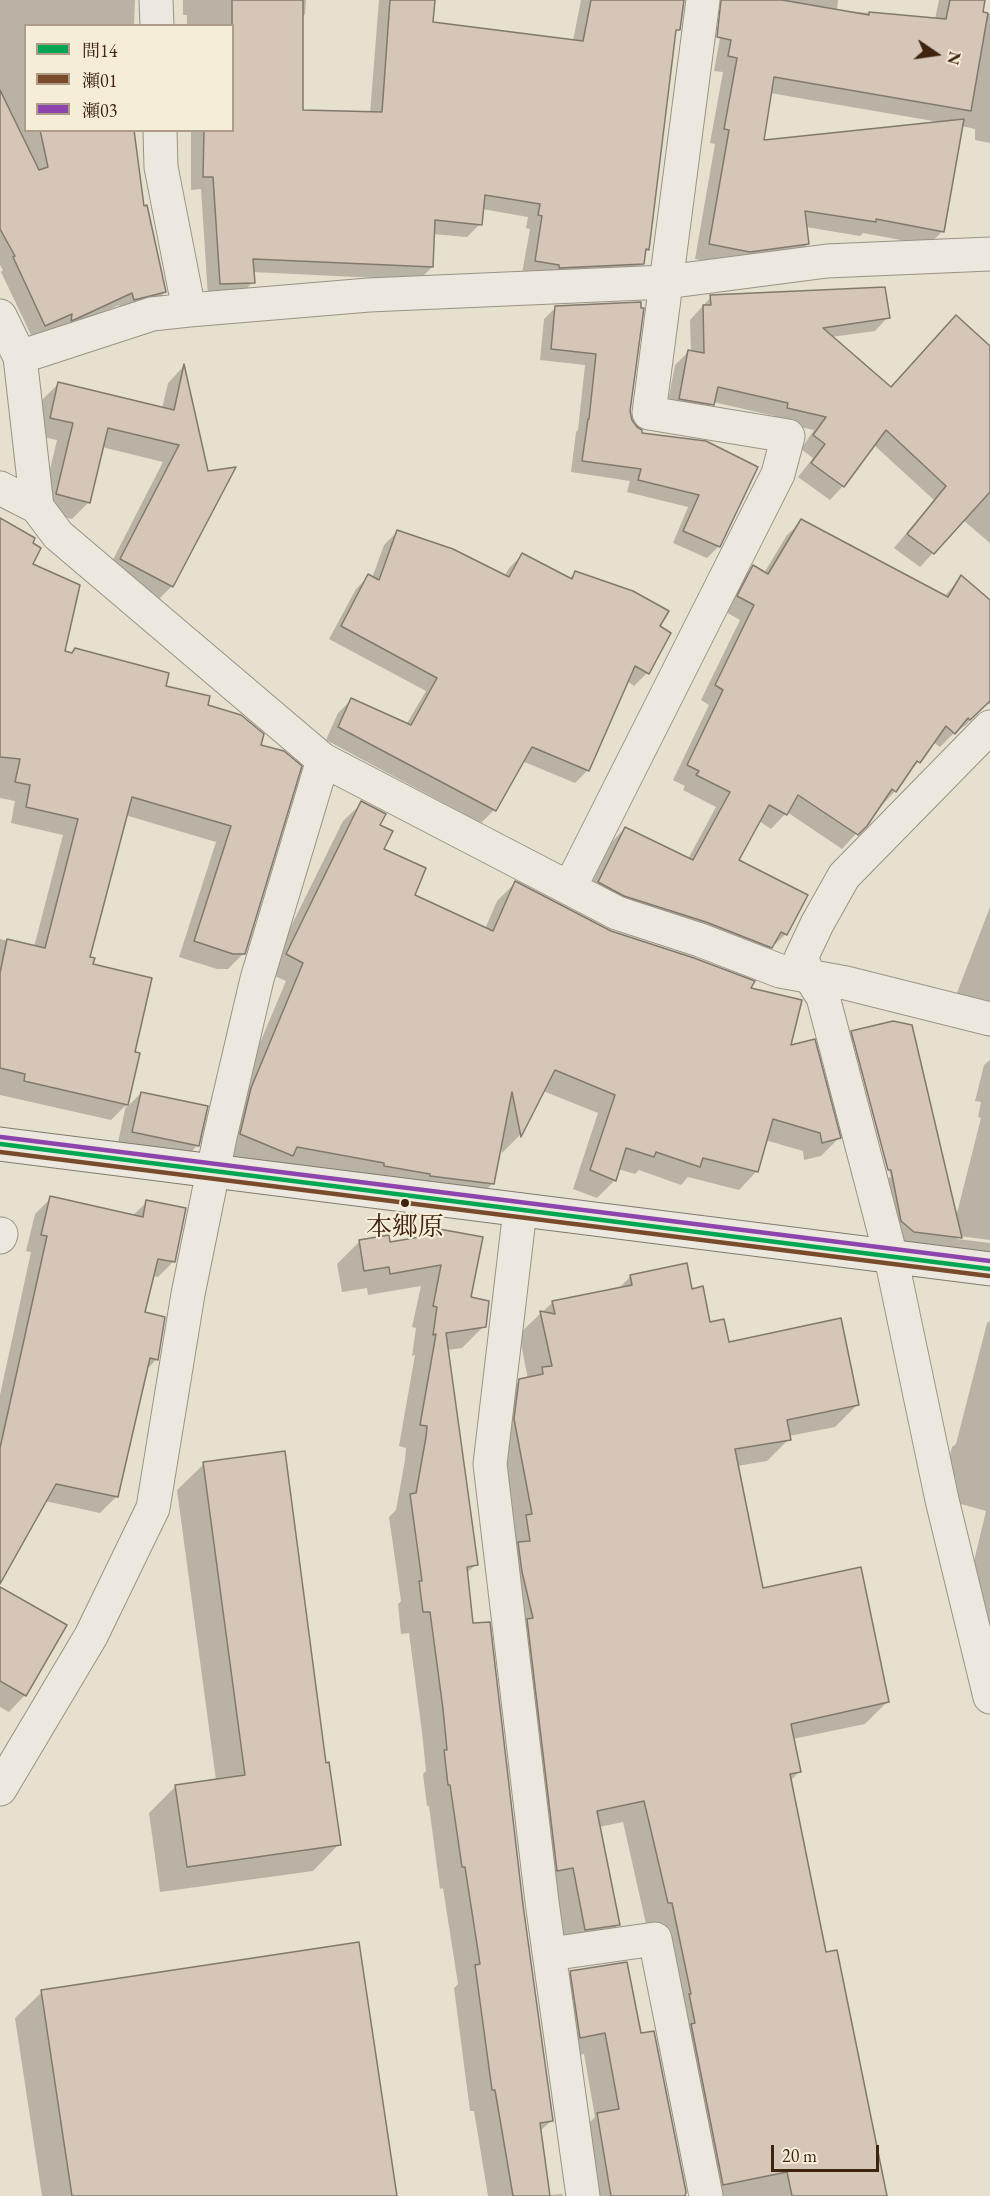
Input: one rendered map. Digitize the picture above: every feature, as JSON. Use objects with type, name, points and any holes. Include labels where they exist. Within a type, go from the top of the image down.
[{"type":"street","points":[[156,0],[157,24]]},
{"type":"street","points":[[570,887],[778,474],[788,436],[649,413],[703,0]]},
{"type":"street","points":[[160,132],[161,167],[189,310]]},
{"type":"street","points":[[20,357],[152,314],[189,310],[369,295],[666,282],[827,261],[990,254]]},
{"type":"street","points":[[0,316],[20,357],[37,507]]},
{"type":"street","points":[[0,488],[37,507],[58,535],[323,760],[617,912],[780,970],[990,1019]]},
{"type":"street","points":[[990,727],[844,876],[801,958],[823,996],[891,1257],[942,1500],[990,1697]]},
{"type":"street","points":[[0,1789],[91,1636],[153,1508],[188,1294],[212,1171],[257,979],[323,760]]},
{"type":"street","points":[[0,1144],[990,1269]]},
{"type":"street","points":[[520,1210],[490,1464],[541,1890],[583,2196]]},
{"type":"street","points":[[550,1954],[655,1939],[706,2196]]},
{"type":"building","points":[[232,0],[303,0],[303,110],[382,112],[390,0],[435,0],[433,22],[583,41],[591,0],[684,0],[680,30],[676,30],[649,250],[646,249],[644,264],[559,268],[559,265],[535,261],[542,216],[538,215],[540,204],[485,195],[482,225],[435,220],[433,267],[253,259],[255,283],[220,284],[213,177],[203,177],[204,132],[234,132],[234,24],[232,24]]},
{"type":"building","points":[[721,0],[782,0],[869,15],[869,12],[946,19],[950,0],[985,0],[983,12],[988,13],[971,111],[774,77],[764,140],[964,119],[944,232],[876,219],[876,222],[805,211],[809,244],[750,252],[709,244],[729,130],[724,129],[737,58],[728,56],[731,40],[717,37]]},
{"type":"building","points":[[0,90],[39,170],[48,167],[40,132],[134,132],[144,206],[147,205],[166,292],[134,300],[132,293],[71,321],[72,314],[45,326],[13,257],[15,256],[0,229]]},
{"type":"building","points":[[885,287],[890,318],[823,328],[891,387],[956,315],[990,346],[990,492],[934,554],[907,534],[946,486],[886,430],[844,487],[811,463],[825,444],[813,435],[826,417],[787,408],[788,403],[718,387],[714,405],[679,399],[688,350],[704,353],[703,305],[711,305],[710,295]]},
{"type":"building","points":[[641,302],[641,308],[644,308],[630,411],[632,420],[642,430],[642,433],[706,441],[758,467],[720,547],[683,531],[699,495],[638,480],[641,469],[582,461],[596,354],[551,349],[555,306]]},
{"type":"building","points":[[184,364],[208,471],[236,467],[173,587],[120,559],[179,445],[108,428],[90,503],[56,494],[73,423],[50,418],[58,382],[174,410]]},
{"type":"building","points":[[0,518],[35,538],[33,543],[41,548],[33,564],[80,585],[65,651],[72,653],[75,648],[169,673],[166,686],[210,696],[208,705],[241,715],[264,734],[261,745],[284,751],[302,766],[245,954],[233,954],[194,941],[231,826],[132,797],[90,957],[95,958],[93,964],[152,978],[135,1052],[140,1053],[128,1105],[24,1081],[25,1074],[0,1068],[0,973],[7,939],[45,948],[78,819],[26,807],[30,785],[15,782],[20,759],[0,757]]},
{"type":"building","points":[[801,519],[948,597],[961,575],[990,600],[990,701],[970,720],[968,718],[955,734],[946,726],[920,763],[917,761],[896,792],[892,789],[867,826],[858,835],[798,795],[787,815],[769,805],[739,860],[808,895],[787,935],[781,932],[772,948],[706,922],[624,896],[598,882],[625,827],[693,860],[730,792],[696,775],[699,771],[687,765],[723,690],[715,685],[754,605],[737,596],[753,565],[768,574]]},
{"type":"building","points":[[397,530],[453,549],[509,577],[522,553],[572,579],[575,571],[633,591],[669,611],[660,626],[671,633],[649,674],[635,666],[589,771],[532,747],[496,811],[338,727],[351,698],[411,725],[437,678],[341,626],[368,574],[379,580]]},
{"type":"building","points":[[361,801],[386,814],[380,825],[393,831],[384,849],[426,868],[415,895],[493,931],[515,881],[611,931],[755,981],[751,988],[802,1000],[791,1045],[815,1039],[841,1138],[822,1143],[820,1133],[773,1119],[758,1172],[703,1158],[700,1167],[656,1152],[654,1157],[626,1148],[616,1181],[590,1170],[615,1095],[555,1070],[521,1137],[512,1092],[494,1184],[430,1176],[430,1174],[384,1166],[384,1163],[297,1147],[293,1156],[240,1134],[251,1088],[303,963],[286,954]]},
{"type":"building","points":[[893,1021],[912,1025],[962,1238],[914,1232],[901,1221],[891,1170],[888,1170],[851,1031]]},
{"type":"building","points":[[141,1092],[208,1106],[199,1146],[132,1132]]},
{"type":"building","points":[[50,1196],[143,1217],[146,1200],[186,1208],[175,1262],[158,1259],[145,1312],[165,1317],[158,1360],[150,1358],[118,1497],[56,1484],[0,1584],[0,1448],[47,1236],[41,1235]]},
{"type":"building","points":[[439,1229],[483,1237],[471,1297],[489,1301],[486,1327],[446,1333],[478,1565],[467,1567],[473,1623],[490,1622],[523,1905],[553,2121],[540,2123],[550,2196],[513,2196],[495,2090],[492,2090],[475,1965],[480,1964],[465,1867],[462,1867],[450,1785],[448,1785],[443,1709],[430,1612],[423,1612],[419,1581],[422,1581],[410,1494],[416,1493],[426,1437],[427,1426],[420,1425],[436,1334],[433,1335],[437,1307],[433,1306],[441,1265],[390,1274],[389,1267],[364,1271],[359,1240],[389,1235],[390,1242],[438,1234]]},
{"type":"building","points":[[687,1263],[692,1289],[703,1286],[710,1322],[724,1319],[729,1342],[841,1318],[859,1405],[787,1420],[791,1440],[735,1449],[763,1588],[861,1567],[889,1702],[791,1724],[801,1772],[790,1774],[826,1952],[837,1950],[887,2196],[792,2196],[787,2172],[723,2185],[691,2024],[695,2023],[689,1994],[691,1994],[672,1903],[668,1903],[644,1801],[597,1811],[620,1925],[585,1930],[573,1868],[557,1871],[527,1619],[533,1618],[522,1572],[518,1542],[530,1541],[526,1515],[532,1514],[514,1419],[519,1379],[543,1374],[542,1367],[552,1366],[540,1311],[555,1314],[552,1301],[632,1285],[630,1275]]},
{"type":"building","points":[[285,1451],[326,1763],[329,1762],[341,1845],[187,1867],[175,1785],[245,1775],[203,1462]]},
{"type":"building","points":[[0,1587],[67,1625],[26,1696],[0,1681]]},
{"type":"building","points":[[359,1942],[397,2196],[72,2196],[41,1990]]},
{"type":"building","points":[[627,1962],[641,2033],[654,2031],[685,2196],[611,2196],[597,2113],[619,2109],[605,2033],[580,2038],[570,1971]]},
{"type":"transit line","name":"瀬03","points":[[1,1137],[990,1261]]},
{"type":"transit line","name":"間14","points":[[0,1144],[990,1269]]},
{"type":"transit line","name":"瀬01","points":[[0,1152],[989,1276]]},
{"type":"place","name":"本郷原","points":[[405,1203]]}]
